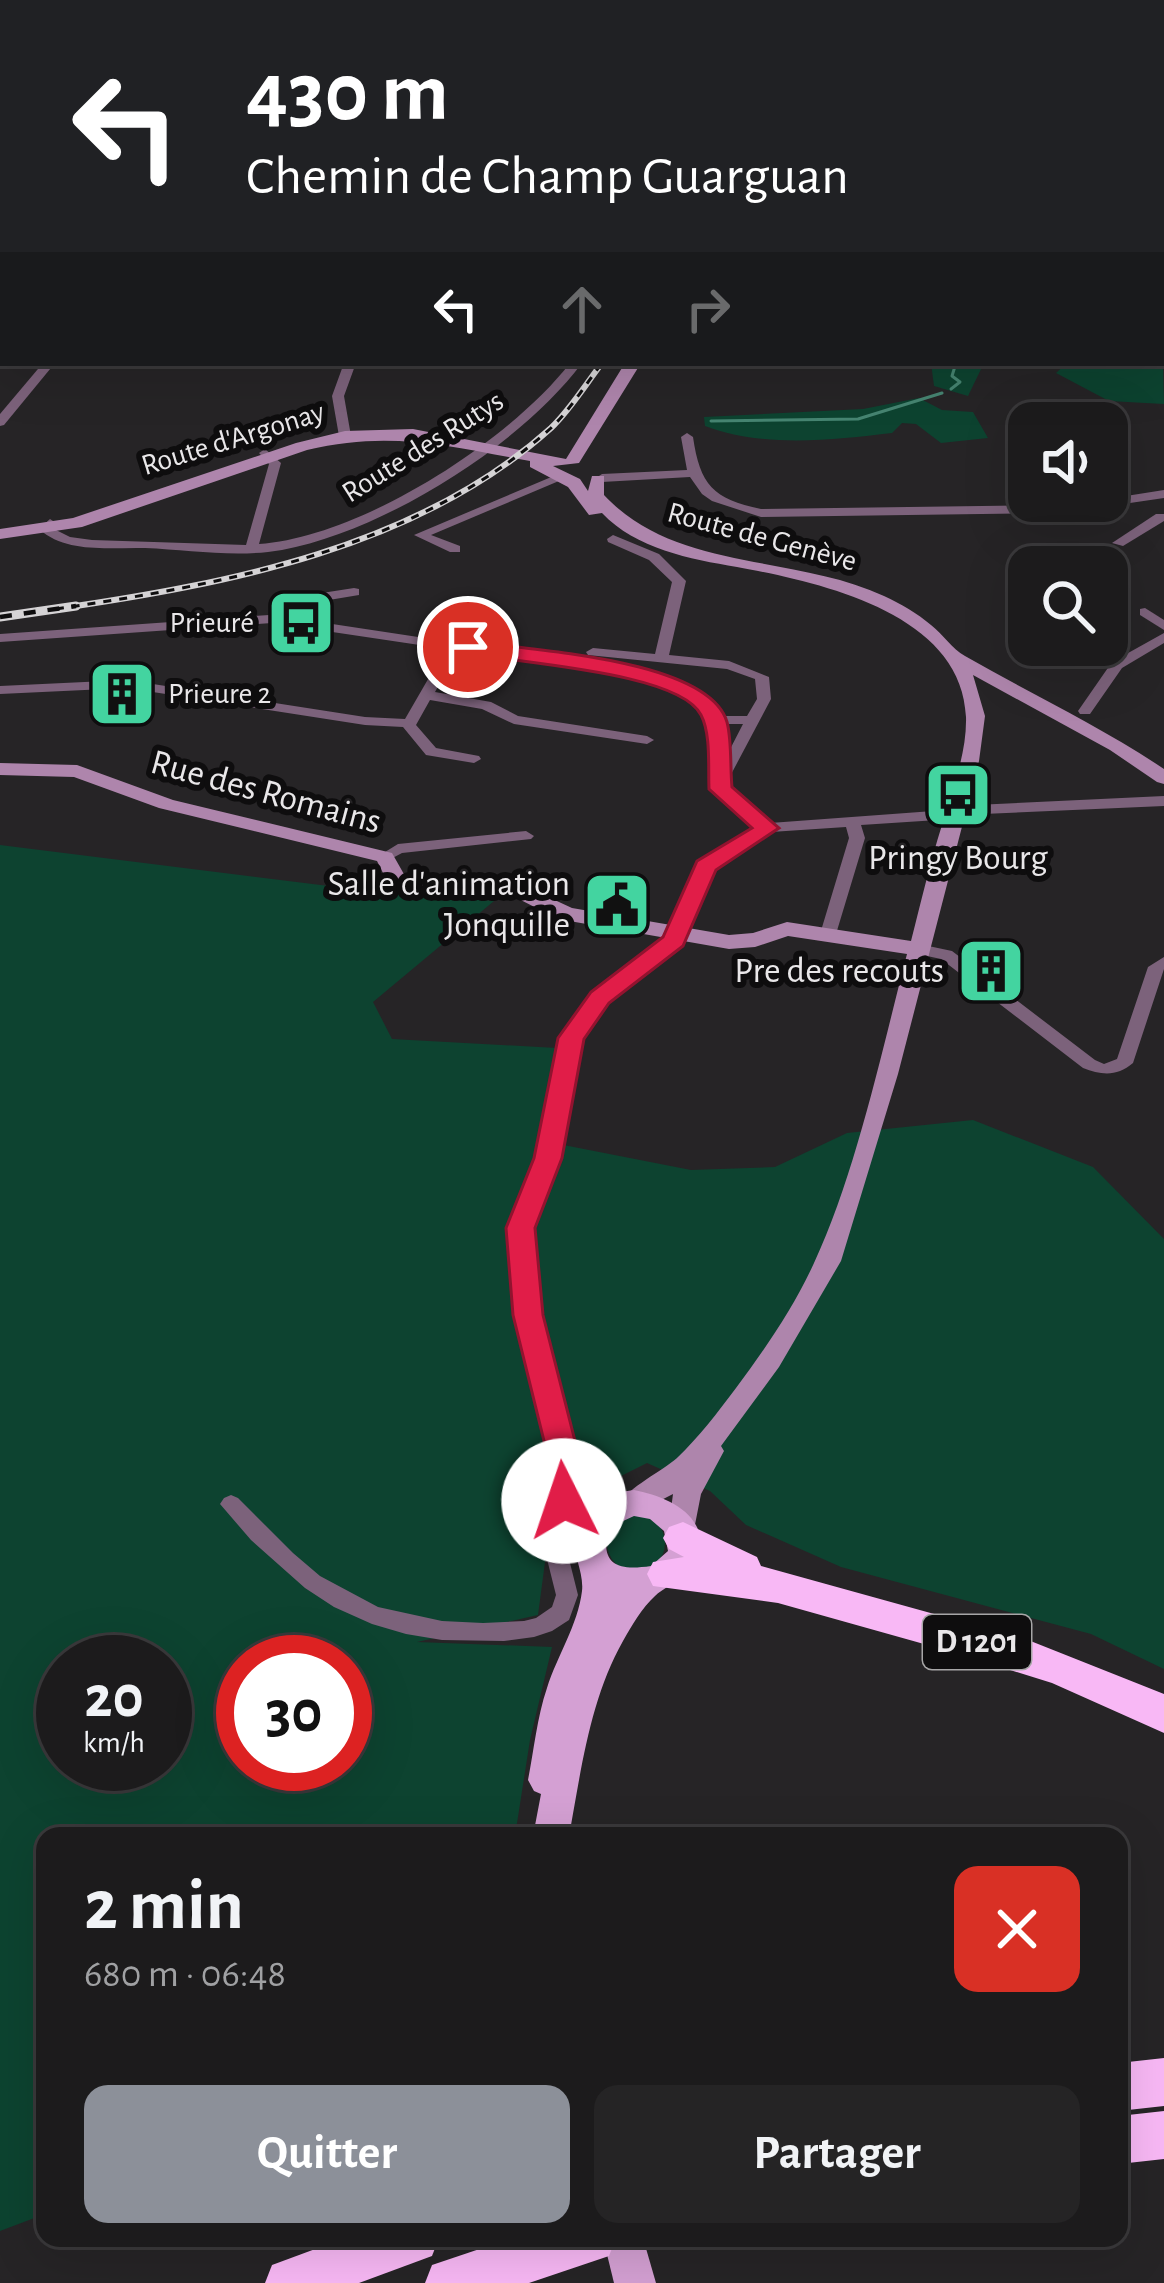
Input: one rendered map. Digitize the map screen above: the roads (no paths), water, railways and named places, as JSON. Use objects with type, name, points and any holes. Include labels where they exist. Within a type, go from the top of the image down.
[{"type":"highway","name":"D 1201","points":[[670,1557],[719,1575],[783,1587],[1035,1659],[1122,1692],[1164,1715]]},
{"type":"highway","points":[[1128,2085],[1164,2082]]},
{"type":"highway","points":[[1128,2139],[1164,2135]]},
{"type":"highway","points":[[290,2283],[389,2247]]},
{"type":"highway","points":[[450,2283],[563,2247]]},
{"type":"main road","points":[[565,471],[631,366]]},
{"type":"main road","name":"Route d'Argonay","points":[[0,532],[54,529],[138,504],[268,454],[366,431],[413,434],[484,448],[565,471]]},
{"type":"main road","name":"Route de Genève","points":[[593,431],[599,471],[596,496],[627,532]]},
{"type":"main road","points":[[565,471],[599,471]]},
{"type":"main road","name":"Route de Genève","points":[[565,471],[594,511],[627,532],[676,554],[803,579],[854,596],[1021,694],[1087,721]]},
{"type":"main road","points":[[551,1827],[590,1680],[624,1606],[670,1557],[687,1492],[735,1407],[803,1310],[828,1261],[920,949],[981,719],[948,652]]},
{"type":"main road","points":[[970,690],[1001,688],[1021,694]]},
{"type":"main road","points":[[970,690],[1087,721],[1164,778]]},
{"type":"main road","name":"Rue des Romains","points":[[0,769],[77,771],[166,804],[386,856],[401,884],[507,884],[566,914],[742,943],[788,928],[920,949]]},
{"type":"main road","points":[[670,1557],[614,1579],[601,1571],[587,1547],[594,1521],[668,1484],[735,1407]]},
{"type":"main road","points":[[634,1503],[664,1511],[670,1557]]},
{"type":"main road","points":[[548,1827],[544,1792],[552,1739],[563,1690],[597,1606],[601,1571]]},
{"type":"main road","points":[[625,2247],[635,2283]]},
{"type":"street","points":[[0,422],[47,366]]},
{"type":"street","points":[[344,434],[338,396],[349,366]]},
{"type":"street","name":"Route des Rutys","points":[[54,529],[251,549],[295,544],[369,517],[484,448],[550,398],[574,366]]},
{"type":"street","points":[[344,411],[366,431]]},
{"type":"street","points":[[687,437],[691,472],[721,503],[761,513],[1008,510]]},
{"type":"street","points":[[251,549],[275,463],[268,454]]},
{"type":"street","points":[[455,549],[420,535],[565,471]]},
{"type":"street","points":[[599,471],[635,476],[691,472]]},
{"type":"street","points":[[1128,502],[1164,494]]},
{"type":"street","points":[[1128,502],[1162,517]]},
{"type":"street","points":[[1118,543],[1162,517]]},
{"type":"street","name":"Route de Genève","points":[[627,532],[613,539],[654,557],[673,574],[680,589],[661,659]]},
{"type":"street","points":[[272,619],[314,598],[355,592]]},
{"type":"street","points":[[408,723],[475,609]]},
{"type":"street","points":[[1145,612],[1164,626]]},
{"type":"street","points":[[0,638],[272,619],[652,676],[702,698],[716,720],[720,782],[727,798],[767,828]]},
{"type":"street","points":[[1087,721],[1117,665],[1164,637]]},
{"type":"street","points":[[593,652],[755,671],[765,683],[720,782]]},
{"type":"street","points":[[0,690],[127,684],[365,721],[408,723],[431,752],[474,759]]},
{"type":"street","points":[[424,695],[492,707],[508,719],[647,740]]},
{"type":"street","points":[[716,720],[752,720]]},
{"type":"street","points":[[231,1504],[262,1540],[314,1582],[369,1615],[409,1629],[528,1630],[553,1621],[566,1603],[558,1558],[565,1472],[528,1315],[522,1275],[523,1215],[548,1158],[556,1095],[581,1018],[617,982],[668,946],[706,866],[767,828],[1164,801]]},
{"type":"street","points":[[827,934],[857,838],[853,824]]},
{"type":"street","points":[[386,856],[398,849],[526,836]]},
{"type":"street","points":[[920,949],[946,955],[1089,1064],[1104,1070],[1124,1063],[1156,967],[1164,962]]},
{"type":"waterway","points":[[951,389],[960,382],[952,376],[955,366]]},
{"type":"waterway","points":[[711,421],[858,419],[942,393]]},
{"type":"railway","points":[[61,608],[253,572],[381,531],[499,469],[558,421],[600,366]]},
{"type":"railway","points":[[61,608],[76,606]]},
{"type":"railway","points":[[0,617],[61,608]]},
{"type":"railway","points":[[56,609],[61,608]]},
{"type":"place","name":"Prieuré","points":[[301,623]]},
{"type":"place","name":"Prieure 2","points":[[122,694]]},
{"type":"place","name":"Pringy Bourg","points":[[958,795]]},
{"type":"place","name":"Salle d'animation Jonquille","points":[[617,905]]},
{"type":"place","name":"Pre des recouts","points":[[991,971]]}]
